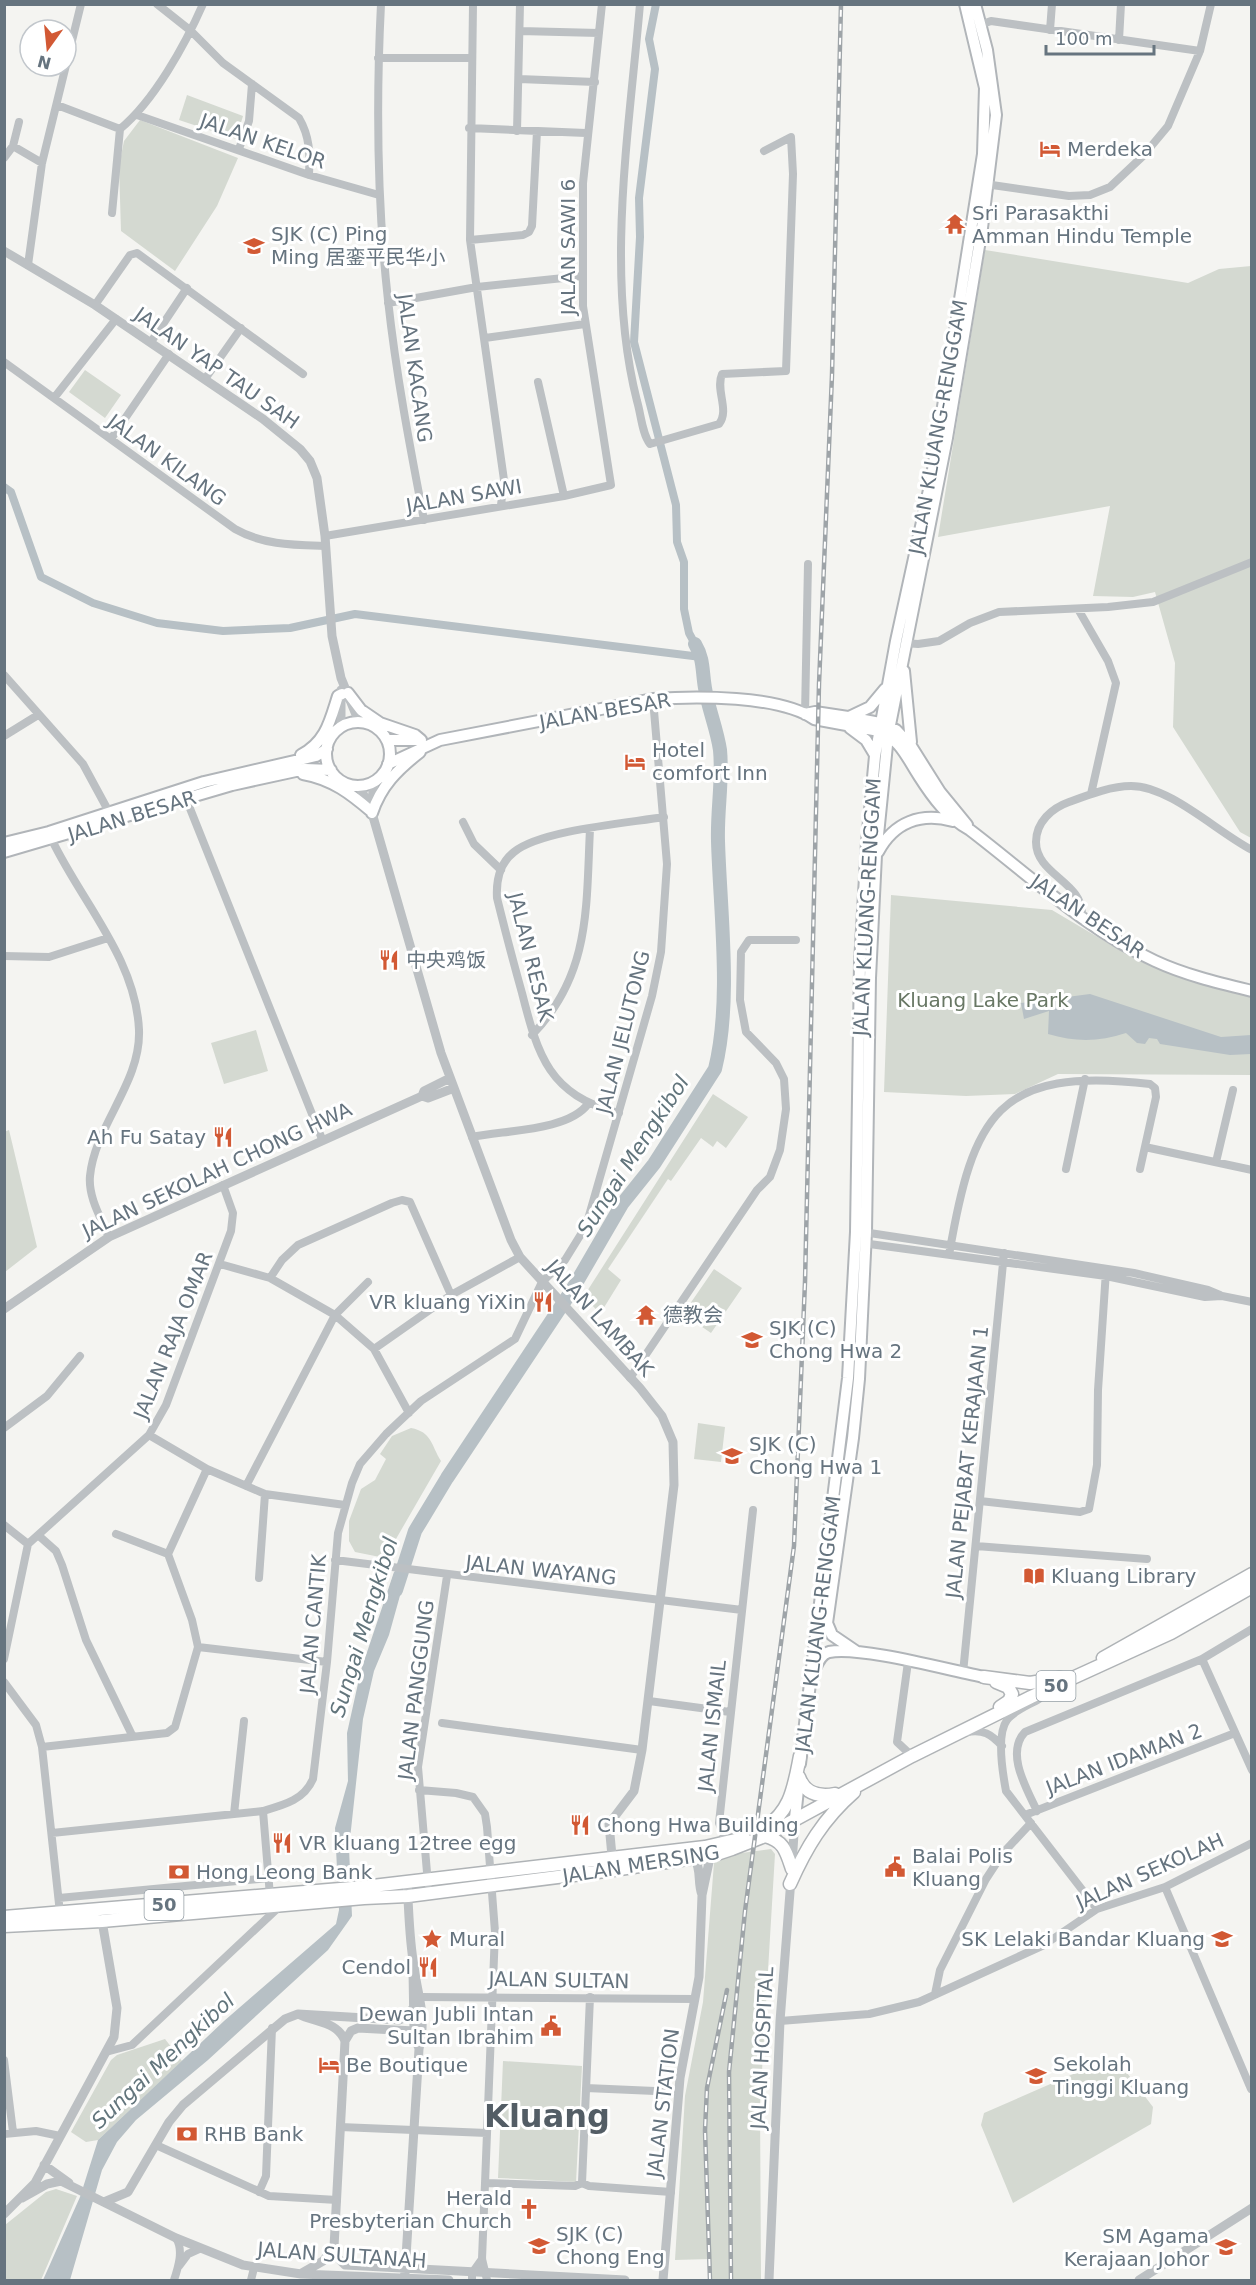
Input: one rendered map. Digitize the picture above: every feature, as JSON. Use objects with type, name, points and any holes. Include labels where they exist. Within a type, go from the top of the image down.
[{"type":"highway","points":[[984,1677],[1030,1683],[1051,1682],[1078,1671],[1251,1575]]},
{"type":"highway","name":"JALAN MERSING","points":[[4,1917],[270,1896],[364,1893],[408,1896],[714,1855],[795,1818],[954,1735],[1171,1633],[1247,1590]]},
{"type":"highway","points":[[954,1735],[966,1724],[1006,1704],[1012,1697],[1008,1687],[984,1677]]},
{"type":"highway","points":[[792,1869],[785,1847],[765,1832],[780,1816],[793,1793],[800,1756]]},
{"type":"highway","points":[[799,1777],[806,1789],[816,1794],[843,1793]]},
{"type":"highway","points":[[790,1884],[806,1848],[820,1827],[870,1778]]},
{"type":"highway","name":"JALAN MERSING","points":[[364,1893],[407,1882],[612,1856],[705,1847],[765,1832]]},
{"type":"highway","points":[[612,1856],[618,1863],[638,1865]]},
{"type":"highway","name":"JALAN MERSING","points":[[4,1926],[102,1921],[279,1906],[324,1896]]},
{"type":"main road","name":"JALAN KLUANG-RENGGAM","points":[[965,4],[976,26]]},
{"type":"main road","name":"JALAN KLUANG-RENGGAM","points":[[857,1652],[832,1635],[827,1623],[855,1418],[870,978],[887,687],[901,642],[984,184],[986,95],[975,4]]},
{"type":"main road","name":"JALAN KLUANG-RENGGAM","points":[[795,1818],[800,1756],[842,1436],[861,1238],[860,963],[867,842],[875,756],[903,659],[901,642]]},
{"type":"main road","points":[[903,659],[908,731],[912,746]]},
{"type":"main road","points":[[875,756],[866,740],[847,721],[870,707],[887,687]]},
{"type":"main road","points":[[345,693],[361,710],[380,723],[415,735],[422,744],[421,751],[404,764],[384,786],[372,812],[357,797],[334,784],[288,768],[318,744],[328,729],[338,696],[345,693]]},
{"type":"main road","name":"JALAN BESAR","points":[[374,782],[388,764],[422,744],[653,699],[720,698],[768,704],[806,714],[814,720],[847,721],[884,729],[912,746],[940,792],[970,830]]},
{"type":"main road","points":[[331,770],[327,749],[334,733],[341,727],[359,722],[375,727],[387,740],[390,748],[388,764]]},
{"type":"main road","name":"JALAN BESAR","points":[[884,729],[902,747],[924,784],[954,821],[970,830],[1082,916],[1125,945],[1156,961],[1251,991]]},
{"type":"main road","name":"JALAN BESAR","points":[[387,740],[422,744]]},
{"type":"main road","name":"JALAN BESAR","points":[[4,852],[187,801],[288,768],[327,749]]},
{"type":"main road","name":"JALAN BESAR","points":[[4,843],[49,832],[204,782],[288,768],[331,770],[343,781],[358,785]]},
{"type":"main road","points":[[358,785],[374,782]]},
{"type":"main road","points":[[876,855],[891,831],[899,826],[937,818],[954,821]]},
{"type":"main road","points":[[810,1677],[820,1658],[828,1652],[857,1652],[984,1677]]},
{"type":"street","points":[[28,265],[42,163],[81,4]]},
{"type":"street","points":[[158,4],[191,31],[223,63],[299,118],[310,148],[309,175]]},
{"type":"street","points":[[112,213],[120,129],[137,115],[191,31],[203,4]]},
{"type":"street","name":"JALAN KACANG","points":[[381,4],[378,58],[380,195],[388,303],[405,426],[424,520]]},
{"type":"street","points":[[473,4],[470,240],[504,480],[501,505]]},
{"type":"street","points":[[517,130],[520,4]]},
{"type":"street","name":"JALAN SAWI 6","points":[[602,4],[586,133],[583,276],[585,324],[612,483],[609,487]]},
{"type":"street","points":[[640,4],[627,148],[620,279],[622,325],[633,385],[648,443],[664,441],[719,424],[723,417],[719,383],[722,374],[786,371],[793,174],[791,137],[764,151]]},
{"type":"street","points":[[1050,30],[1052,4]]},
{"type":"street","points":[[1119,40],[1120,4]]},
{"type":"street","points":[[984,184],[1069,196],[1090,195],[1110,187],[1143,156],[1168,126],[1200,51],[1211,4]]},
{"type":"street","points":[[976,26],[991,21],[1200,51]]},
{"type":"street","points":[[520,31],[599,33]]},
{"type":"street","points":[[378,58],[471,58]]},
{"type":"street","points":[[519,79],[594,82]]},
{"type":"street","points":[[239,149],[249,121],[252,84]]},
{"type":"street","points":[[57,105],[120,129]]},
{"type":"street","name":"JALAN KELOR","points":[[137,115],[309,175],[380,195]]},
{"type":"street","points":[[4,158],[13,146],[19,122]]},
{"type":"street","points":[[470,128],[586,133]]},
{"type":"street","points":[[470,240],[523,235],[529,232],[532,226],[537,131]]},
{"type":"street","points":[[13,146],[42,163]]},
{"type":"street","name":"JALAN YAP TAU SAH","points":[[4,250],[95,305],[169,354],[263,419],[300,448],[310,461],[317,478],[325,541],[328,609],[332,636],[345,693],[359,722]]},
{"type":"street","points":[[95,305],[133,252],[187,288],[303,374]]},
{"type":"street","points":[[388,303],[477,287],[583,276]]},
{"type":"street","points":[[151,342],[187,288]]},
{"type":"street","points":[[54,398],[116,319]]},
{"type":"street","points":[[485,338],[585,324]]},
{"type":"street","points":[[205,379],[241,327]]},
{"type":"street","points":[[111,439],[169,354]]},
{"type":"street","name":"JALAN KILANG","points":[[4,362],[246,536],[276,544],[325,541]]},
{"type":"street","points":[[538,382],[564,496]]},
{"type":"street","name":"JALAN SAWI","points":[[325,541],[501,505],[609,487]]},
{"type":"street","points":[[901,642],[939,640],[970,623],[999,612],[1078,609],[1153,602],[1251,561]]},
{"type":"street","points":[[806,714],[808,564]]},
{"type":"street","points":[[1078,609],[1108,661],[1116,683],[1091,794]]},
{"type":"street","points":[[4,675],[84,764],[109,812]]},
{"type":"street","name":"JALAN YAP TAU SAH","points":[[341,727],[345,693]]},
{"type":"street","name":"JALAN JELUTONG","points":[[546,1285],[583,1233],[619,1113],[660,958],[667,864],[653,699]]},
{"type":"street","points":[[4,736],[38,715]]},
{"type":"street","points":[[372,812],[374,782]]},
{"type":"street","points":[[358,785],[372,812]]},
{"type":"street","points":[[1082,916],[1079,898],[1048,868],[1038,852],[1036,842],[1037,833],[1047,815],[1066,803],[1091,794],[1132,786],[1161,794],[1251,850]]},
{"type":"street","points":[[187,801],[321,1139]]},
{"type":"street","name":"JALAN LAMBAK","points":[[372,812],[431,1022],[472,1137],[520,1257],[630,1377],[662,1416],[673,1442],[674,1485],[662,1600],[642,1750],[631,1797],[611,1817],[609,1824],[612,1856]]},
{"type":"street","name":"JALAN RESAK","points":[[619,1113],[588,1104],[567,1089],[550,1072],[538,1051],[497,898],[501,870],[508,858],[525,845],[590,829],[664,817]]},
{"type":"street","points":[[463,822],[474,844],[501,870]]},
{"type":"street","points":[[532,1035],[545,1022],[564,993],[580,953],[586,921],[590,829]]},
{"type":"street","points":[[52,840],[66,870],[108,939],[135,998],[139,1031],[135,1063],[99,1147],[90,1176],[92,1198],[109,1237]]},
{"type":"street","points":[[4,956],[50,957],[108,939]]},
{"type":"street","points":[[630,1377],[775,1167],[787,1095],[784,1080],[776,1064],[746,1032],[738,987],[741,952],[749,940],[796,940]]},
{"type":"street","name":"JALAN SEKOLAH CHONG HWA","points":[[4,1309],[109,1237],[321,1139],[422,1096],[424,1091],[450,1078]]},
{"type":"street","points":[[949,1254],[968,1165],[974,1148],[992,1119],[1027,1092],[1047,1084],[1085,1079],[1150,1084],[1155,1088],[1156,1097],[1140,1169]]},
{"type":"street","points":[[1066,1169],[1085,1079]]},
{"type":"street","name":"JALAN SEKOLAH CHONG HWA","points":[[422,1096],[428,1098],[454,1088]]},
{"type":"street","points":[[1216,1162],[1233,1090]]},
{"type":"street","points":[[472,1137],[561,1123],[577,1115],[588,1104]]},
{"type":"street","points":[[1145,1147],[1251,1170]]},
{"type":"street","name":"JALAN RAJA OMAR","points":[[28,1544],[150,1435],[166,1405],[231,1231],[233,1213],[223,1185]]},
{"type":"street","points":[[270,1278],[282,1260],[298,1245],[392,1203],[407,1200],[424,1231],[451,1295]]},
{"type":"street","points":[[861,1238],[950,1245],[1003,1258]]},
{"type":"street","points":[[861,1238],[949,1254],[1003,1258],[1106,1272],[1205,1297],[1222,1296],[1251,1302]]},
{"type":"street","points":[[374,1349],[451,1295],[520,1257]]},
{"type":"street","name":"JALAN PEJABAT KERAJAAN 1","points":[[963,1673],[1003,1258]]},
{"type":"street","points":[[220,1264],[270,1278],[335,1315],[374,1349],[410,1413]]},
{"type":"street","points":[[980,1501],[1080,1512],[1089,1509],[1096,1472],[1097,1399],[1106,1272]]},
{"type":"street","points":[[246,1486],[335,1315],[368,1282]]},
{"type":"street","name":"JALAN CANTIK","points":[[52,1833],[263,1811],[286,1805],[302,1796],[311,1785],[327,1662],[338,1533],[345,1505],[360,1464],[386,1434],[421,1401],[454,1377],[515,1339],[546,1285]]},
{"type":"street","points":[[4,1428],[46,1396],[80,1356]]},
{"type":"street","points":[[150,1435],[207,1469],[265,1494],[345,1505]]},
{"type":"street","points":[[42,1747],[172,1731],[198,1647],[192,1620],[168,1554],[207,1469]]},
{"type":"street","points":[[259,1578],[265,1494]]},
{"type":"street","name":"JALAN ISMAIL","points":[[731,1841],[724,1836],[719,1823],[753,1510]]},
{"type":"street","points":[[4,1525],[28,1544],[4,1659]]},
{"type":"street","points":[[116,1534],[168,1554]]},
{"type":"street","points":[[38,1535],[56,1551],[86,1640],[132,1736]]},
{"type":"street","points":[[976,1546],[1147,1559]]},
{"type":"street","name":"JALAN WAYANG","points":[[335,1560],[447,1576],[742,1610]]},
{"type":"street","name":"JALAN PANGGUNG","points":[[429,1894],[418,1767],[447,1576]]},
{"type":"street","points":[[1036,1811],[1018,1763],[1018,1745],[1025,1732],[1202,1659],[1251,1629]]},
{"type":"street","points":[[198,1647],[327,1662]]},
{"type":"street","points":[[1202,1659],[1251,1770]]},
{"type":"street","points":[[908,1662],[897,1742],[912,1756]]},
{"type":"street","points":[[1068,1681],[1007,1719],[1002,1746],[1002,1772],[1006,1791],[1097,1909]]},
{"type":"street","points":[[4,1683],[36,1725],[42,1747],[60,1913]]},
{"type":"street","points":[[649,1701],[730,1712]]},
{"type":"street","points":[[234,1814],[244,1721]]},
{"type":"street","points":[[442,1722],[642,1750]]},
{"type":"street","points":[[954,1735],[983,1731],[1002,1746]]},
{"type":"street","name":"JALAN IDAMAN 2","points":[[1025,1815],[1235,1733]]},
{"type":"street","points":[[419,1790],[467,1794],[473,1797],[484,1814],[487,1830],[492,1872],[493,1995],[482,2259],[487,2277]]},
{"type":"street","points":[[263,1811],[270,1896]]},
{"type":"street","name":"JALAN HOSPITAL","points":[[769,2280],[780,2021],[795,1818]]},
{"type":"street","points":[[935,1994],[940,1970],[980,1892],[1003,1853],[1031,1823]]},
{"type":"street","name":"JALAN SEKOLAH","points":[[780,2021],[869,2014],[919,2001],[1044,1945],[1097,1909],[1165,1887],[1251,1843]]},
{"type":"street","name":"JALAN STATION","points":[[663,2280],[678,2092],[695,1999],[702,1895],[710,1862],[714,1855]]},
{"type":"street","name":"JALAN STATION","points":[[694,1858],[699,1869],[699,1885],[702,1895]]},
{"type":"street","points":[[59,1898],[269,1878]]},
{"type":"street","points":[[405,2276],[419,2049],[423,2031],[422,1997],[414,1969],[407,1882]]},
{"type":"street","points":[[166,1887],[167,1904]]},
{"type":"street","points":[[1165,1887],[1251,2089]]},
{"type":"street","points":[[106,2052],[132,2045],[279,1906]]},
{"type":"street","points":[[22,2198],[45,2165],[106,2052],[117,2026],[117,2008],[102,1921]]},
{"type":"street","points":[[414,1969],[411,1976],[414,2031],[419,2049]]},
{"type":"street","name":"JALAN SULTAN","points":[[422,1997],[493,1995],[695,1999]]},
{"type":"street","points":[[582,2183],[590,1997]]},
{"type":"street","points":[[133,2218],[127,2202],[128,2192],[169,2122],[183,2105],[272,2028],[298,2014],[396,2020],[406,2017],[413,2008]]},
{"type":"street","points":[[298,2014],[333,2025],[342,2033],[345,2041],[334,2247],[323,2261],[302,2276]]},
{"type":"street","points":[[259,2192],[266,2176],[272,2028]]},
{"type":"street","points":[[345,2041],[351,2031],[358,2028],[414,2031]]},
{"type":"street","points":[[4,2060],[9,2133],[36,2131],[60,2136]]},
{"type":"street","points":[[586,2088],[678,2092]]},
{"type":"street","points":[[340,2127],[487,2133]]},
{"type":"street","points":[[156,2145],[259,2192],[273,2196],[337,2200]]},
{"type":"street","name":"JALAN SULTANAH","points":[[45,2165],[71,2184],[133,2218],[199,2249],[254,2268],[331,2278],[405,2276],[625,2280]]},
{"type":"street","points":[[4,2214],[22,2198],[47,2184],[61,2181],[71,2184]]},
{"type":"street","points":[[485,2183],[575,2186],[582,2183],[589,2186],[671,2192]]},
{"type":"street","points":[[104,2202],[128,2192]]},
{"type":"street","points":[[1138,2280],[1251,2208]]},
{"type":"street","points":[[174,2280],[178,2268],[179,2244],[176,2238]]},
{"type":"street","name":"JALAN SULTANAH","points":[[334,2247],[338,2258],[345,2265],[405,2276],[449,2280]]},
{"type":"street","points":[[178,2268],[188,2254],[199,2249]]},
{"type":"street","points":[[472,2277],[482,2259]]},
{"type":"street","points":[[251,2280],[254,2268]]},
{"type":"street","points":[[361,2276],[377,2280]]},
{"type":"green space","points":[[187,95],[243,116],[236,139],[179,120]]},
{"type":"green space","points":[[140,120],[238,158],[217,206],[175,271],[121,231],[119,166],[124,141]]},
{"type":"green space","points":[[985,250],[1188,283],[1219,269],[1251,266],[1251,838],[1240,832],[1173,727],[1175,663],[1155,592],[1133,597],[1093,596],[1110,506],[938,537]]},
{"type":"green space","points":[[85,370],[121,395],[105,418],[69,392]]},
{"type":"green space","name":"Kluang Lake Park","points":[[891,895],[1052,910],[1138,961],[1251,993],[1251,1075],[1058,1074],[1015,1094],[966,1096],[884,1092]]},
{"type":"green space","points":[[256,1030],[268,1071],[224,1084],[211,1043]]},
{"type":"green space","points":[[713,1094],[748,1117],[726,1148],[717,1141],[713,1147],[701,1138],[671,1181],[668,1179],[608,1269],[621,1280],[600,1314],[584,1296]]},
{"type":"green space","points":[[9,1130],[37,1247],[5,1272],[4,1132]]},
{"type":"green space","points":[[714,1269],[742,1288],[711,1333],[683,1314]]},
{"type":"green space","points":[[698,1423],[725,1427],[721,1462],[694,1459]]},
{"type":"green space","points":[[411,1428],[427,1436],[441,1461],[385,1558],[355,1552],[349,1541],[349,1521],[361,1489],[375,1480],[386,1459],[380,1454],[392,1436]]},
{"type":"green space","points":[[771,1849],[775,1854],[760,2104],[761,2280],[710,2280],[709,2259],[675,2260],[685,2096],[703,2002],[714,1863],[719,1856]]},
{"type":"green space","points":[[165,2039],[182,2061],[98,2140],[86,2142],[71,2132],[111,2060],[117,2055]]},
{"type":"green space","points":[[503,2061],[582,2066],[576,2182],[498,2178]]},
{"type":"green space","points":[[1103,2061],[1124,2069],[1153,2107],[1151,2124],[1013,2203],[981,2125],[984,2113]]},
{"type":"green space","points":[[56,2189],[77,2196],[41,2280],[5,2280],[5,2225],[46,2192]]},
{"type":"shaded area","points":[[1090,994],[1221,1037],[1251,1035],[1251,1054],[1230,1055],[1160,1044],[1157,1039],[1149,1038],[1145,1044],[1137,1043],[1126,1033],[1087,1040],[1068,1038],[1048,1034],[1049,1011],[1024,1019],[1021,1003]]},
{"type":"shaded area","name":"Sungai Mengkibol","points":[[394,1572],[406,1574],[389,1635],[374,1671],[363,1719],[349,1848],[352,1916],[328,1950],[208,2060],[136,2120],[117,2142],[102,2170],[70,2280],[43,2280],[80,2197],[98,2140],[224,2021],[336,1924],[339,1910],[335,1828],[348,1781],[347,1733],[361,1670]]},
{"type":"waterway","points":[[656,4],[649,39],[655,69],[639,198],[640,237],[634,342],[676,505],[677,542],[684,562],[684,609],[689,633],[695,644]]},
{"type":"waterway","points":[[4,487],[11,492],[41,577],[93,603],[157,623],[223,631],[290,628],[355,614],[701,657]]},
{"type":"waterway","name":"Sungai Mengkibol","points":[[396,1590],[415,1531],[447,1478],[572,1290],[622,1204],[654,1164],[715,1069],[720,1043],[724,985],[718,841],[721,761],[719,742],[706,696],[701,660],[695,644]]},
{"type":"railway","points":[[731,2280],[729,2072],[745,1911],[794,1546],[805,1282],[819,684],[832,375],[841,4]]},
{"type":"railway","points":[[710,2280],[705,2130],[707,2088],[727,1990]]},
{"type":"place","name":"Merdeka","points":[[1050,149]]},
{"type":"place","name":"Sri Parasakthi Amman Hindu Temple","points":[[955,224]]},
{"type":"place","name":"SJK (C) Ping Ming 居銮平民华小","points":[[254,246]]},
{"type":"place","name":"Hotel comfort Inn","points":[[635,762]]},
{"type":"place","name":"中央鸡饭","points":[[389,960]]},
{"type":"place","name":"Ah Fu Satay","points":[[223,1137]]},
{"type":"place","name":"VR kluang YiXin","points":[[543,1302]]},
{"type":"place","name":"德教会","points":[[646,1315]]},
{"type":"place","name":"SJK (C) Chong Hwa 2","points":[[752,1340]]},
{"type":"place","name":"SJK (C) Chong Hwa 1","points":[[732,1456]]},
{"type":"place","name":"Kluang Library","points":[[1034,1576]]},
{"type":"place","name":"Chong Hwa Building","points":[[580,1825]]},
{"type":"place","name":"VR kluang 12tree egg","points":[[282,1843]]},
{"type":"place","name":"Balai Polis Kluang","points":[[895,1867]]},
{"type":"place","name":"Hong Leong Bank","points":[[179,1872]]},
{"type":"place","name":"Mural","points":[[432,1939]]},
{"type":"place","name":"SK Lelaki Bandar Kluang","points":[[1222,1939]]},
{"type":"place","name":"Cendol","points":[[428,1967]]},
{"type":"place","name":"Dewan Jubli Intan Sultan Ibrahim","points":[[551,2026]]},
{"type":"place","name":"Be Boutique","points":[[329,2065]]},
{"type":"place","name":"Sekolah Tinggi Kluang","points":[[1036,2076]]},
{"type":"place","name":"RHB Bank","points":[[187,2134]]},
{"type":"place","name":"Herald Presbyterian Church","points":[[529,2209]]},
{"type":"place","name":"SJK (C) Chong Eng","points":[[539,2246]]},
{"type":"place","name":"SM Agama Kerajaan Johor","points":[[1226,2247]]},
{"type":"district","name":"Kluang","points":[[547,2116]]}]
